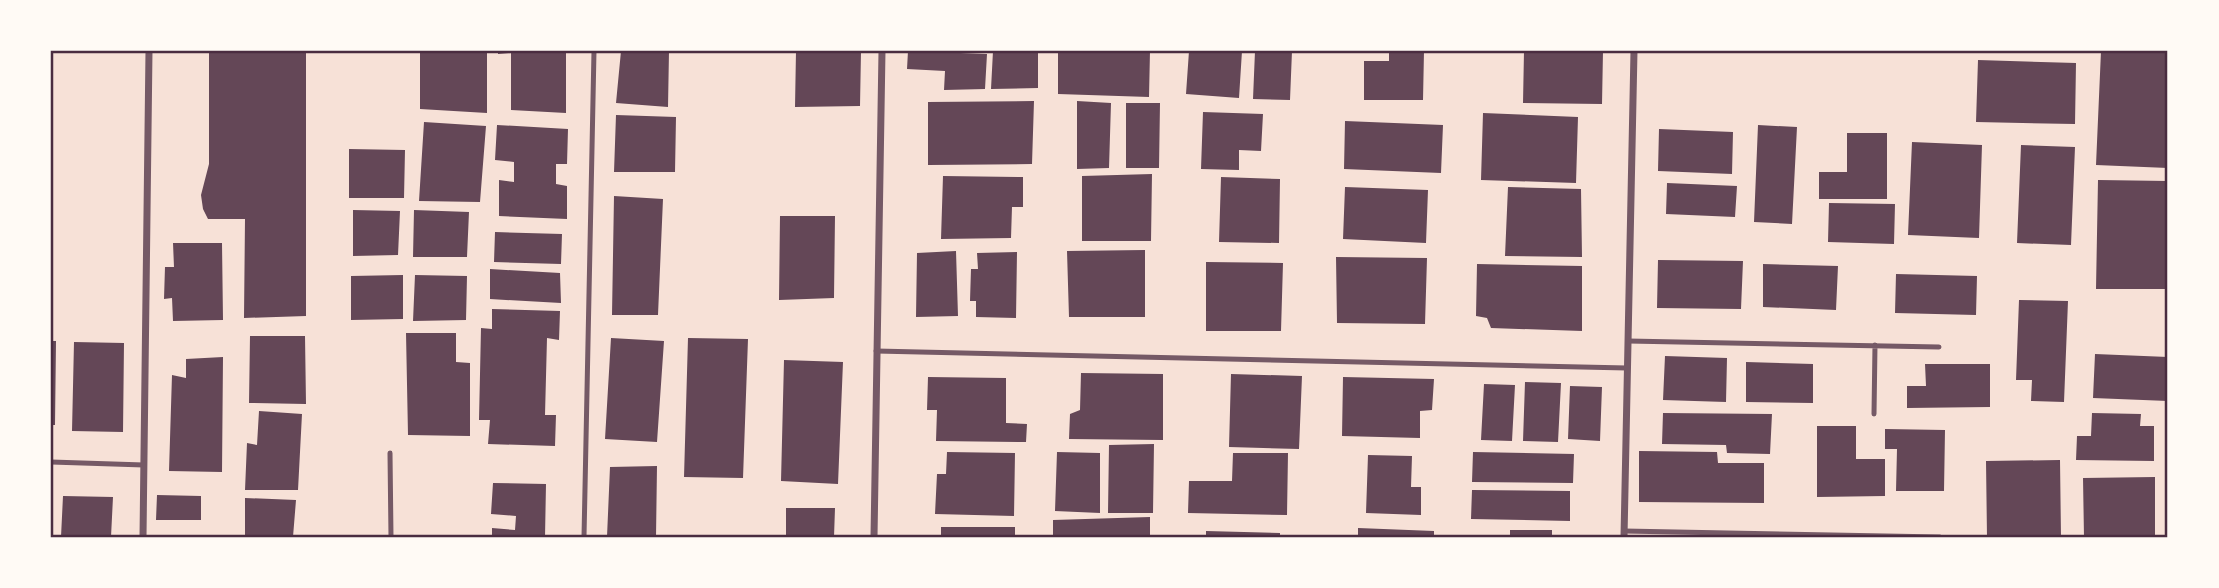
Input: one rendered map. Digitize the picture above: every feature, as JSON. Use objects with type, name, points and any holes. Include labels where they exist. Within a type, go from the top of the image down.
[{"type":"street","points":[[143,537],[149,51]]},
{"type":"street","points":[[874,537],[881,51]]},
{"type":"street","points":[[1624,534],[1634,51]]},
{"type":"lane","points":[[584,537],[594,51]]},
{"type":"lane","points":[[1628,341],[1938,347]]},
{"type":"lane","points":[[1874,415],[1875,345]]},
{"type":"lane","points":[[876,351],[1627,368]]},
{"type":"lane","points":[[390,453],[391,537]]},
{"type":"lane","points":[[51,462],[144,465]]},
{"type":"lane","points":[[1624,534],[1940,537]]},
{"type":"building","points":[[209,51],[306,51],[306,316],[244,318],[245,219],[208,219],[203,209],[201,195],[209,164]]},
{"type":"building","points":[[420,51],[487,51],[487,113],[420,109]]},
{"type":"building","points":[[498,51],[566,51],[566,113],[511,110],[511,53],[498,54]]},
{"type":"building","points":[[621,51],[669,51],[668,107],[616,103]]},
{"type":"building","points":[[796,51],[861,51],[860,106],[795,107]]},
{"type":"building","points":[[908,51],[987,54],[985,89],[944,90],[945,71],[907,69]]},
{"type":"building","points":[[993,51],[1038,51],[1038,88],[991,89]]},
{"type":"building","points":[[1058,51],[1150,51],[1149,97],[1058,94]]},
{"type":"building","points":[[1189,51],[1242,51],[1239,98],[1186,94]]},
{"type":"building","points":[[1255,51],[1292,51],[1290,100],[1253,99]]},
{"type":"building","points":[[1389,51],[1424,51],[1423,100],[1364,100],[1364,61],[1389,61]]},
{"type":"building","points":[[1524,51],[1603,51],[1602,104],[1523,103]]},
{"type":"building","points":[[2101,51],[2168,51],[2168,168],[2096,165]]},
{"type":"building","points":[[1978,60],[2076,63],[2075,124],[1976,122]]},
{"type":"building","points":[[1034,101],[1032,164],[928,165],[928,102]]},
{"type":"building","points":[[1077,101],[1111,103],[1109,168],[1077,169]]},
{"type":"building","points":[[1126,103],[1160,103],[1159,168],[1126,168]]},
{"type":"building","points":[[1203,112],[1263,114],[1261,151],[1239,150],[1239,170],[1201,169]]},
{"type":"building","points":[[1483,113],[1578,117],[1576,183],[1481,180]]},
{"type":"building","points":[[616,115],[676,117],[675,172],[614,172]]},
{"type":"building","points":[[1345,121],[1443,125],[1441,173],[1344,169]]},
{"type":"building","points":[[424,122],[486,126],[480,202],[419,201]]},
{"type":"building","points":[[497,125],[568,129],[567,164],[556,164],[556,184],[567,186],[567,219],[499,216],[499,180],[514,182],[514,162],[495,160]]},
{"type":"building","points":[[1758,125],[1797,127],[1792,224],[1754,222]]},
{"type":"building","points":[[1659,129],[1733,132],[1732,174],[1658,171]]},
{"type":"building","points":[[1847,133],[1887,133],[1887,199],[1819,199],[1819,172],[1847,172]]},
{"type":"building","points":[[1912,142],[1982,145],[1979,238],[1908,235]]},
{"type":"building","points":[[2021,145],[2075,147],[2071,245],[2017,243]]},
{"type":"building","points":[[349,149],[405,150],[404,198],[349,198]]},
{"type":"building","points":[[1152,174],[1151,241],[1082,241],[1082,176]]},
{"type":"building","points":[[943,176],[1023,177],[1023,207],[1012,207],[1011,238],[941,239]]},
{"type":"building","points":[[1221,177],[1280,179],[1279,243],[1219,242]]},
{"type":"building","points":[[2098,180],[2168,181],[2168,289],[2096,289]]},
{"type":"building","points":[[1667,183],[1737,186],[1735,217],[1666,214]]},
{"type":"building","points":[[1345,187],[1428,190],[1426,243],[1343,239]]},
{"type":"building","points":[[1508,187],[1581,189],[1582,257],[1505,256]]},
{"type":"building","points":[[614,196],[663,199],[658,315],[612,315]]},
{"type":"building","points":[[1829,203],[1895,204],[1894,244],[1828,242]]},
{"type":"building","points":[[353,210],[400,211],[398,255],[353,256]]},
{"type":"building","points":[[414,210],[469,212],[467,257],[413,257]]},
{"type":"building","points":[[780,216],[835,216],[834,298],[779,300]]},
{"type":"building","points":[[495,232],[562,234],[561,264],[494,262]]},
{"type":"building","points":[[173,243],[222,243],[223,320],[173,321],[172,298],[164,299],[165,267],[174,267]]},
{"type":"building","points":[[1145,250],[1145,317],[1069,317],[1067,251]]},
{"type":"building","points":[[956,251],[958,316],[916,317],[917,253]]},
{"type":"building","points":[[1017,252],[1016,318],[976,317],[976,301],[970,301],[971,269],[978,269],[977,253]]},
{"type":"building","points":[[1336,257],[1427,258],[1425,324],[1337,323]]},
{"type":"building","points":[[1658,260],[1743,261],[1741,309],[1657,308]]},
{"type":"building","points":[[1206,262],[1283,263],[1281,331],[1206,331]]},
{"type":"building","points":[[1477,264],[1582,266],[1582,331],[1491,328],[1487,318],[1476,316]]},
{"type":"building","points":[[1763,264],[1838,266],[1836,310],[1763,307]]},
{"type":"building","points":[[490,269],[560,273],[561,303],[490,299]]},
{"type":"building","points":[[1896,274],[1977,276],[1976,315],[1895,313]]},
{"type":"building","points":[[403,275],[403,319],[351,320],[351,276]]},
{"type":"building","points":[[415,275],[467,276],[466,320],[413,321]]},
{"type":"building","points":[[2019,300],[2068,301],[2064,402],[2031,401],[2032,380],[2016,380]]},
{"type":"building","points":[[492,309],[560,311],[559,340],[547,338],[545,415],[556,415],[555,446],[488,444],[490,420],[479,420],[481,328],[492,329]]},
{"type":"building","points":[[406,333],[456,333],[456,362],[470,363],[470,436],[408,435]]},
{"type":"building","points":[[250,336],[305,336],[306,404],[249,403]]},
{"type":"building","points":[[611,338],[664,341],[657,442],[605,439]]},
{"type":"building","points":[[688,338],[748,339],[743,478],[684,477]]},
{"type":"building","points":[[51,341],[56,341],[55,425],[51,425]]},
{"type":"building","points":[[74,342],[124,343],[123,432],[72,431]]},
{"type":"building","points":[[2095,354],[2168,357],[2168,401],[2093,398]]},
{"type":"building","points":[[1665,356],[1727,358],[1726,402],[1663,400]]},
{"type":"building","points":[[223,357],[222,472],[169,471],[172,375],[186,378],[186,359]]},
{"type":"building","points":[[784,360],[843,362],[838,484],[781,481]]},
{"type":"building","points":[[1746,362],[1813,364],[1813,403],[1746,402]]},
{"type":"building","points":[[1925,364],[1990,364],[1990,407],[1907,408],[1907,386],[1926,386]]},
{"type":"building","points":[[1081,373],[1163,374],[1163,440],[1069,439],[1070,414],[1080,410]]},
{"type":"building","points":[[1231,374],[1302,376],[1299,449],[1229,447]]},
{"type":"building","points":[[928,377],[1006,378],[1006,423],[1027,424],[1026,442],[936,441],[937,410],[927,410]]},
{"type":"building","points":[[1343,377],[1434,379],[1432,410],[1420,411],[1420,438],[1342,436]]},
{"type":"building","points":[[1525,382],[1561,383],[1558,442],[1523,441]]},
{"type":"building","points":[[1484,384],[1515,385],[1512,441],[1481,440]]},
{"type":"building","points":[[1570,386],[1602,387],[1600,441],[1568,439]]},
{"type":"building","points":[[259,411],[302,414],[298,490],[245,490],[247,443],[257,445]]},
{"type":"building","points":[[1663,413],[1772,414],[1770,454],[1727,453],[1726,445],[1662,444]]},
{"type":"building","points":[[2092,413],[2141,414],[2140,426],[2154,426],[2154,461],[2076,460],[2077,436],[2091,436]]},
{"type":"building","points":[[1817,426],[1856,426],[1856,459],[1885,459],[1885,496],[1817,497]]},
{"type":"building","points":[[1885,429],[1945,430],[1944,491],[1896,491],[1897,449],[1885,449]]},
{"type":"building","points":[[1154,444],[1153,513],[1108,513],[1109,445]]},
{"type":"building","points":[[1639,451],[1717,452],[1718,463],[1764,463],[1764,503],[1639,502]]},
{"type":"building","points":[[947,452],[1015,453],[1014,516],[935,514],[937,474],[946,474]]},
{"type":"building","points":[[1057,452],[1100,453],[1100,513],[1055,511]]},
{"type":"building","points":[[1473,452],[1574,454],[1573,483],[1472,482]]},
{"type":"building","points":[[1233,453],[1288,453],[1287,515],[1188,513],[1189,481],[1232,481]]},
{"type":"building","points":[[1368,455],[1412,456],[1411,487],[1421,487],[1421,515],[1366,513]]},
{"type":"building","points":[[2060,460],[2061,537],[1987,537],[1986,461]]},
{"type":"building","points":[[657,466],[656,537],[607,537],[610,467]]},
{"type":"building","points":[[2155,477],[2155,537],[2084,537],[2083,478]]},
{"type":"building","points":[[493,483],[546,484],[545,537],[492,537],[492,528],[515,530],[516,516],[491,514]]},
{"type":"building","points":[[1472,490],[1570,491],[1570,521],[1471,519]]},
{"type":"building","points":[[157,495],[201,496],[201,520],[156,520]]},
{"type":"building","points":[[63,496],[113,497],[111,537],[61,537]]},
{"type":"building","points":[[245,498],[296,500],[293,537],[245,537]]},
{"type":"building","points":[[786,508],[835,508],[834,537],[786,537]]},
{"type":"building","points":[[1150,517],[1150,537],[1053,537],[1053,520]]},
{"type":"building","points":[[941,527],[1015,527],[1015,537],[941,537]]},
{"type":"building","points":[[1358,528],[1434,531],[1434,537],[1358,537]]},
{"type":"building","points":[[1510,530],[1552,530],[1552,537],[1510,537]]},
{"type":"building","points":[[1206,531],[1280,533],[1280,537],[1206,537]]}]
